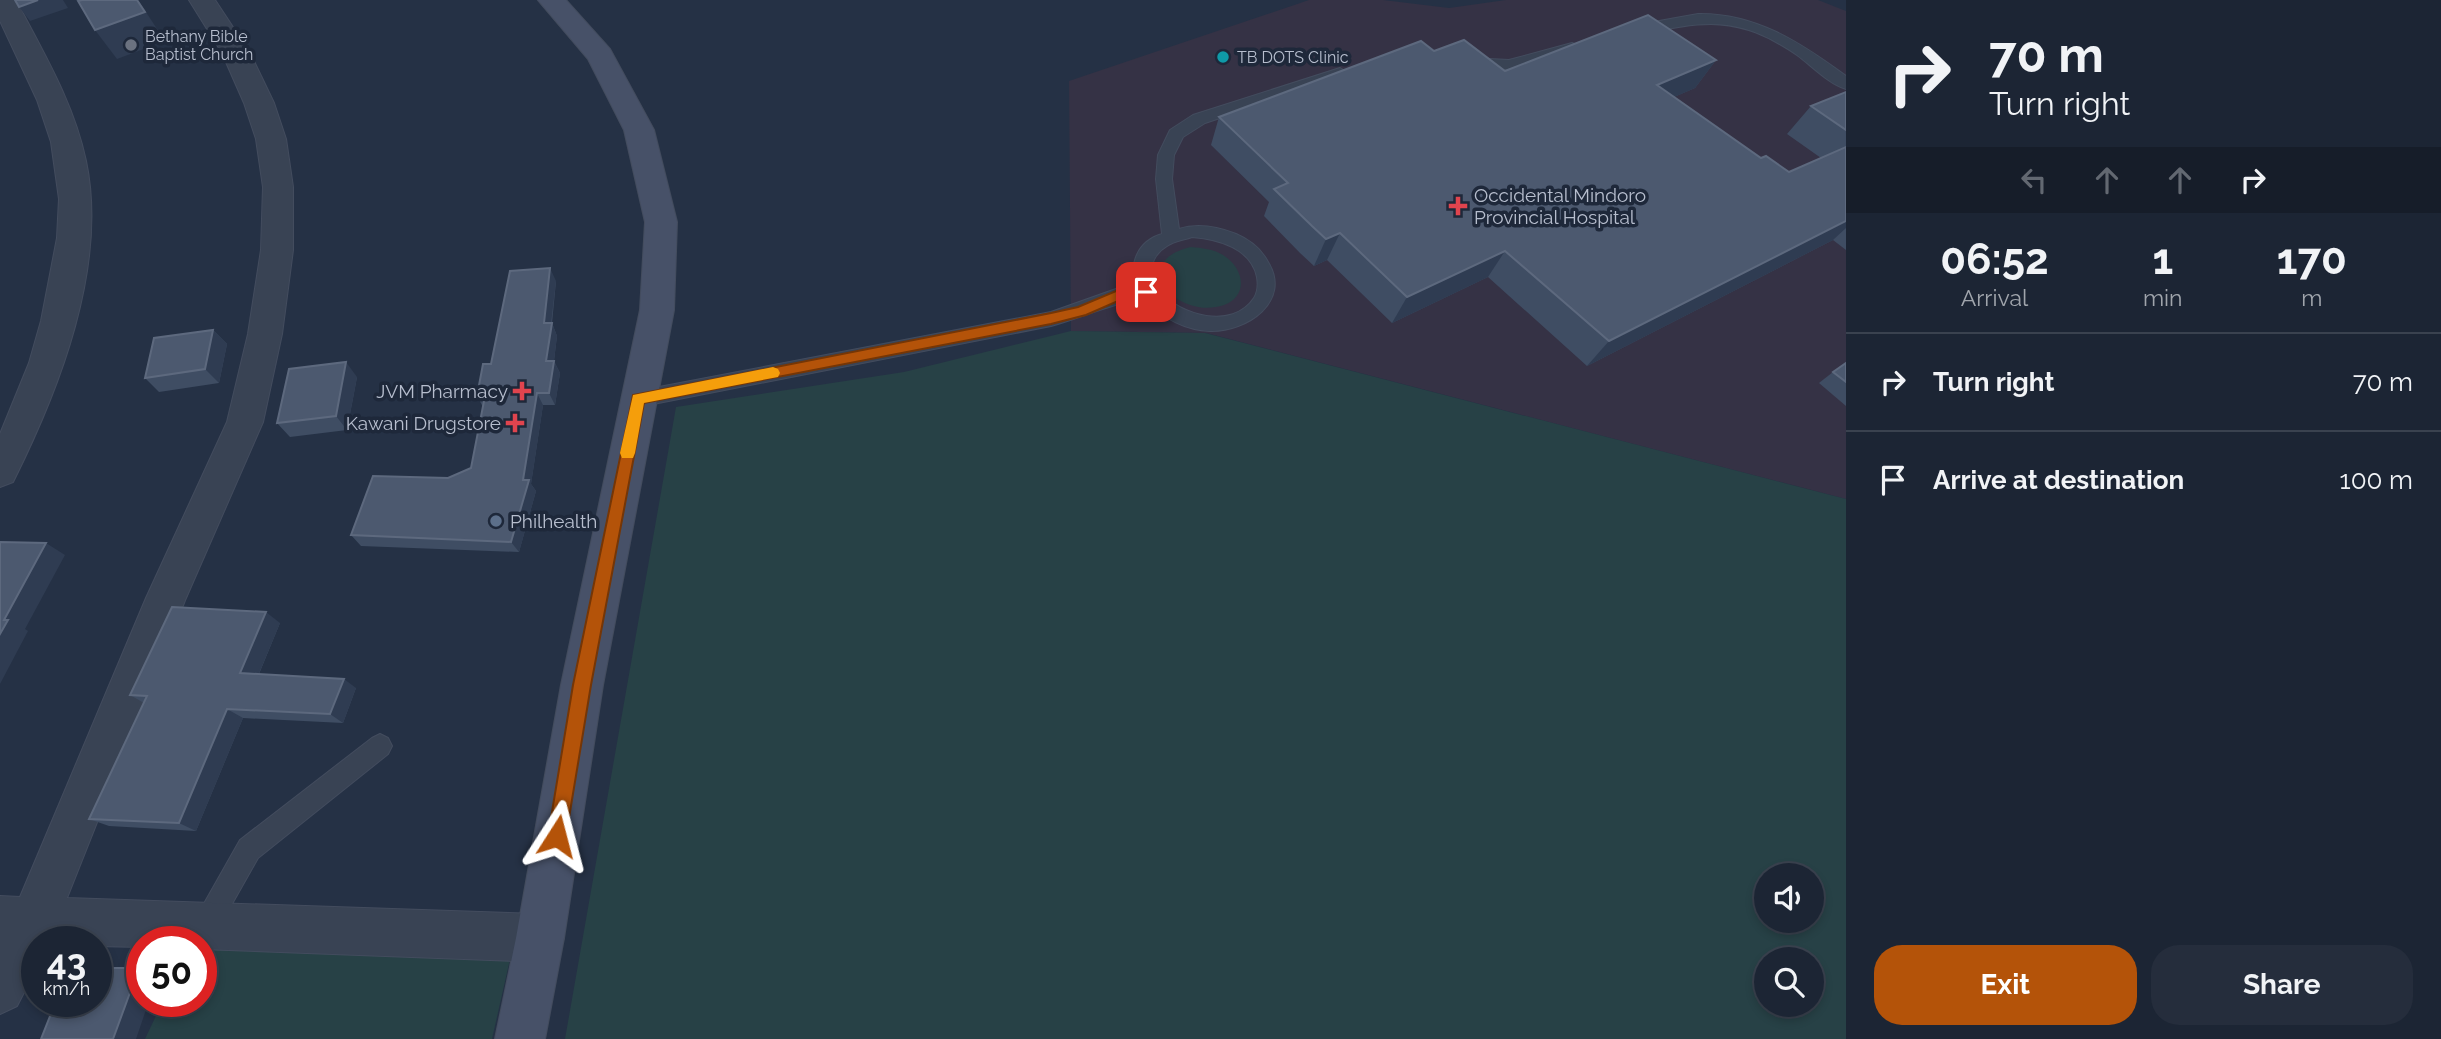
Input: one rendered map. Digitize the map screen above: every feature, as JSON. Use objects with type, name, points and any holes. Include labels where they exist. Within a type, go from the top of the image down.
[{"type":"main road","points":[[520,1039],[540,938],[582,685],[657,310],[661,222],[639,130],[600,55],[551,0]]},
{"type":"street","points":[[0,471],[13,448],[44,368],[69,263],[74,208],[71,163],[57,118],[3,0]]},
{"type":"street","points":[[0,989],[17,921],[245,422],[265,334],[277,250],[278,187],[271,139],[259,103],[236,52],[202,0]]},
{"type":"street","points":[[17,921],[206,925],[540,938]]},
{"type":"lane","points":[[1622,34],[1704,18],[1733,20],[1759,27],[1790,41],[1846,84]]},
{"type":"lane","points":[[1451,58],[1483,66],[1506,66],[1584,44]]},
{"type":"lane","points":[[1171,234],[1164,179],[1166,155],[1176,134],[1199,119],[1354,68]]},
{"type":"lane","points":[[1192,231],[1215,233],[1236,241],[1253,253],[1265,269],[1268,286],[1262,302],[1249,315],[1229,322],[1206,324],[1182,319],[1161,308],[1146,292],[1140,274],[1143,256],[1154,243],[1171,234],[1192,231]]},
{"type":"lane","points":[[638,399],[1051,319],[1081,312],[1116,296],[1146,292]]},
{"type":"lane","points":[[206,925],[249,849],[380,746]]},
{"type":"shaded area","name":"Occidental Mindoro Provincial Hospital","points":[[1309,0],[1383,0],[1449,8],[1506,0],[1818,0],[1846,11],[1846,499],[1206,333],[1071,331],[1069,81]]},
{"type":"green space","points":[[1191,247],[1219,253],[1230,260],[1241,281],[1238,295],[1224,305],[1206,308],[1190,305],[1176,298],[1166,288],[1160,276],[1162,265],[1172,254]]},
{"type":"green space","points":[[1071,331],[1205,333],[1846,499],[1846,1039],[565,1039],[676,407],[904,372]]},
{"type":"green space","points":[[513,946],[492,1039],[145,1039],[155,1017],[217,1017],[217,948]]},
{"type":"building","points":[[15,0],[38,0],[19,7]]},
{"type":"building","points":[[137,0],[145,12],[95,30],[78,1]]},
{"type":"building","points":[[1648,15],[1716,60],[1657,85],[1761,158],[1766,156],[1789,172],[1846,147],[1846,221],[1609,341],[1505,251],[1407,297],[1340,233],[1326,239],[1312,226],[1274,189],[1288,183],[1219,117],[1421,41],[1434,51],[1464,40],[1505,71]]},
{"type":"building","points":[[1846,92],[1846,130],[1811,106]]},
{"type":"building","points":[[550,268],[544,323],[552,323],[546,361],[554,361],[549,393],[537,393],[523,480],[529,480],[511,542],[351,535],[373,476],[448,478],[471,468],[485,396],[477,396],[483,364],[491,364],[510,271]]},
{"type":"building","points":[[213,330],[205,369],[145,378],[154,338]]},
{"type":"building","points":[[346,362],[336,416],[277,423],[289,369]]},
{"type":"building","points":[[1846,363],[1846,382],[1833,372]]},
{"type":"building","points":[[0,542],[46,543],[4,620],[8,620],[0,634]]},
{"type":"building","points":[[172,607],[266,612],[240,673],[344,679],[330,714],[227,709],[179,823],[89,819],[147,696],[130,695]]},
{"type":"building","points":[[112,968],[126,968],[126,1004],[113,1039],[41,1039],[50,1017],[112,1017]]},
{"type":"slow traffic","points":[[627,453],[638,399],[773,373]]},
{"type":"place","name":"Bethany Bible Baptist Church","points":[[131,45]]},
{"type":"place","name":"TB DOTS Clinic","points":[[1223,57]]},
{"type":"place","name":"Occidental Mindoro Provincial Hospital","points":[[1458,206]]},
{"type":"place","name":"JVM Pharmacy","points":[[522,391]]},
{"type":"place","name":"Kawani Drugstore","points":[[515,423]]},
{"type":"place","name":"Philhealth","points":[[496,521]]},
{"type":"route","points":[[557,836],[582,685],[638,399],[1051,319],[1081,312],[1116,296],[1146,292]]}]
